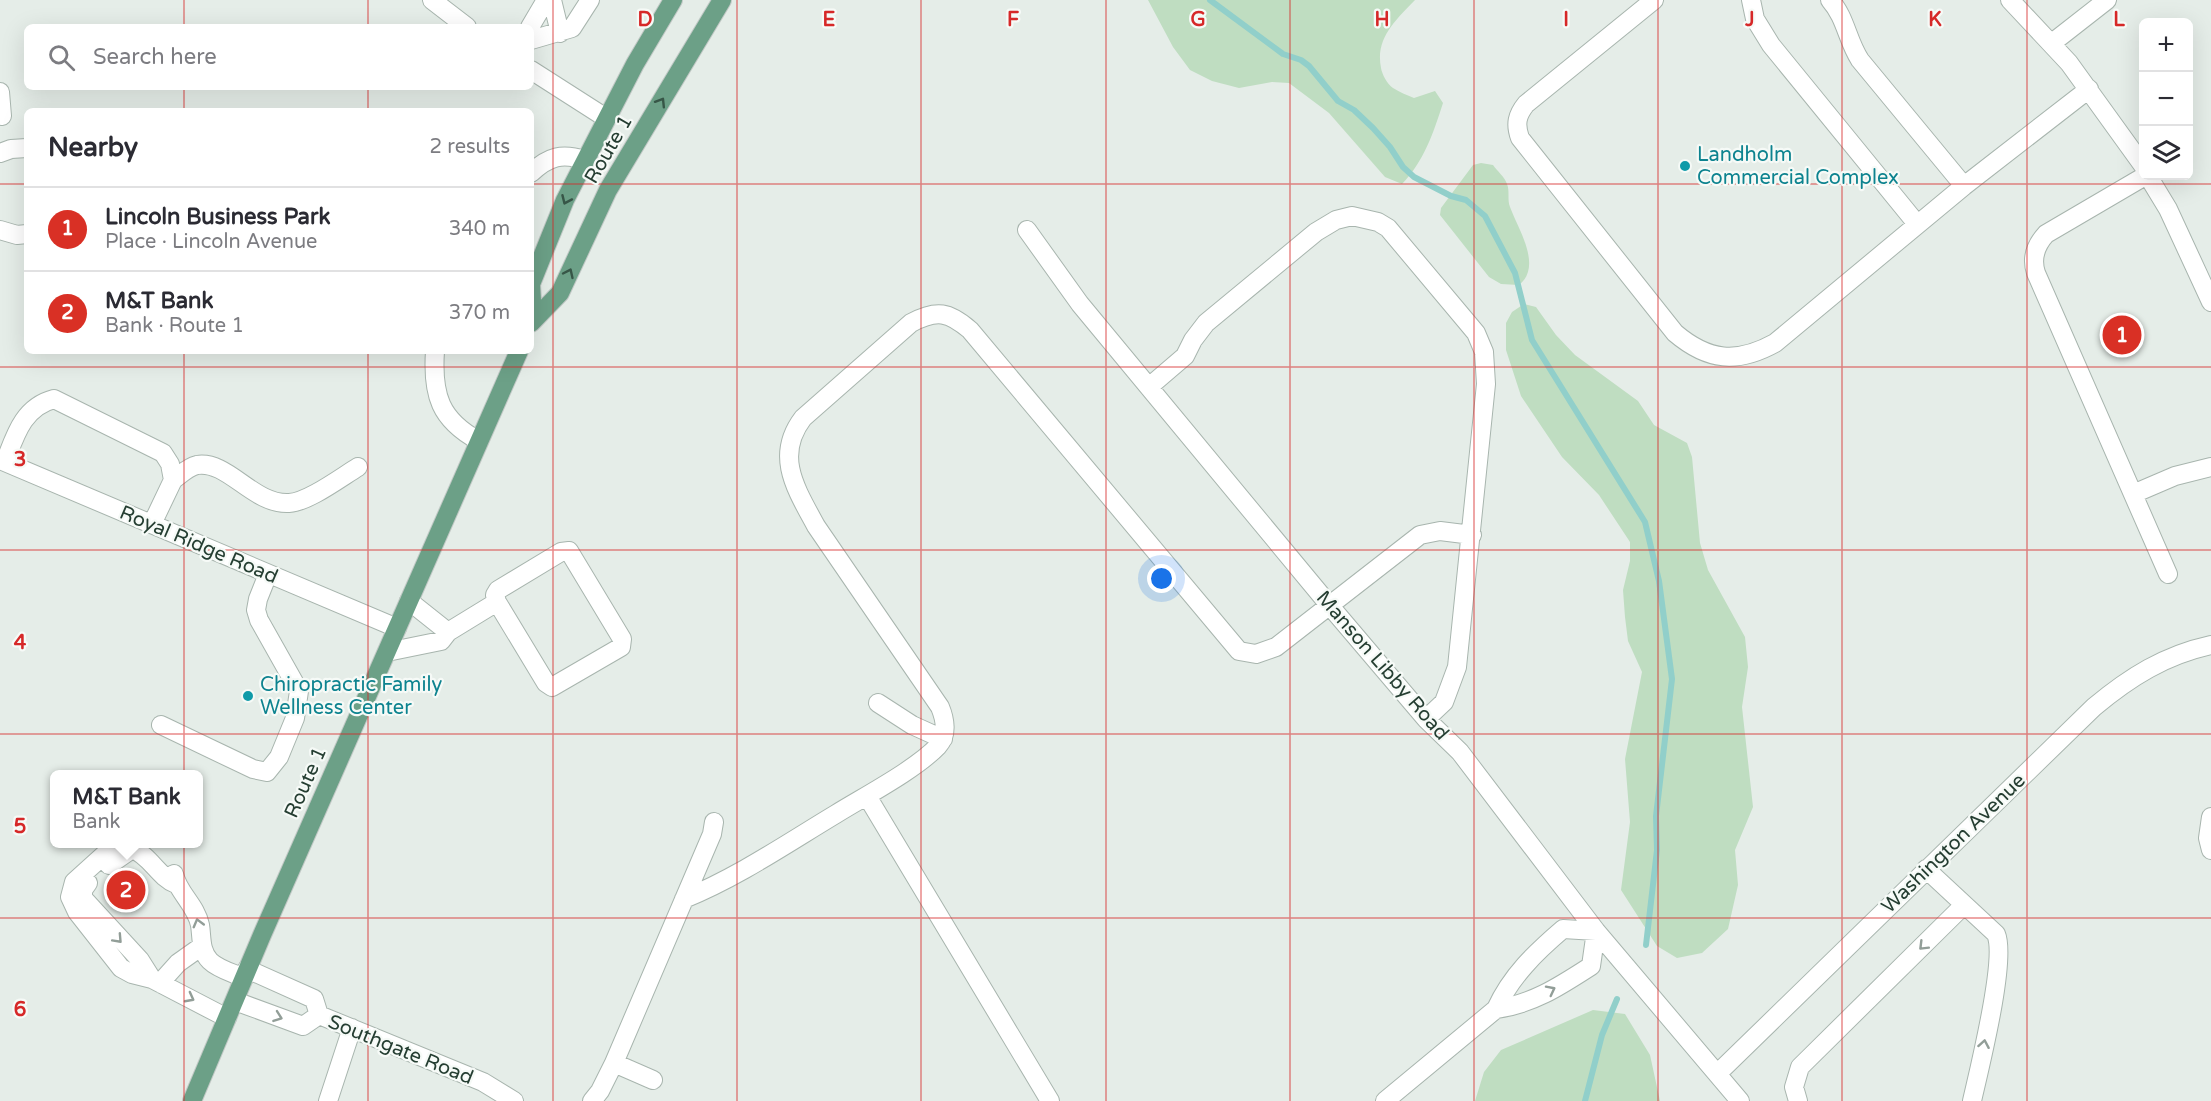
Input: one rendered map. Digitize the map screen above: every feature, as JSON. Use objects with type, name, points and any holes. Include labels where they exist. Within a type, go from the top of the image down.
[{"type":"main road","name":"Route 1","points":[[534,277],[565,200],[606,118],[673,0]]},
{"type":"main road","name":"Route 1","points":[[534,319],[560,292],[608,190],[722,0]]},
{"type":"main road","name":"Route 1","points":[[192,1101],[245,974],[518,354]]},
{"type":"street","points":[[432,0],[463,24]]},
{"type":"street","points":[[532,24],[546,0]]},
{"type":"street","points":[[552,0],[560,33]]},
{"type":"street","points":[[534,39],[572,28],[590,0]]},
{"type":"street","points":[[1654,0],[1526,104],[1517,121],[1520,138],[1675,333],[1687,344],[1720,356],[1738,358],[1760,352],[1775,344],[1917,224],[2089,89]]},
{"type":"street","points":[[1751,0],[1755,19],[1771,45],[1917,224]]},
{"type":"street","points":[[1830,0],[1841,13],[1852,48],[1860,60],[1964,186]]},
{"type":"street","points":[[2010,0],[2052,43],[2089,89],[2139,160]]},
{"type":"street","points":[[2052,43],[2107,0]]},
{"type":"street","points":[[534,72],[606,118]]},
{"type":"street","points":[[0,92],[2,116]]},
{"type":"street","points":[[0,153],[24,148]]},
{"type":"street","points":[[534,171],[554,156],[585,160]]},
{"type":"street","points":[[2140,180],[2046,234],[2040,241],[2034,258],[2036,273],[2168,574]]},
{"type":"street","points":[[2150,180],[2168,209],[2211,302]]},
{"type":"street","points":[[1150,386],[1185,356],[1193,339],[1206,323],[1316,232],[1345,217],[1378,222],[1388,228],[1476,333],[1484,352],[1485,405],[1457,667],[1444,702],[1426,719]]},
{"type":"street","name":"Manson Libby Road","points":[[1027,230],[1080,304],[1330,606],[1426,719],[1460,752],[1596,931],[1740,1101]]},
{"type":"street","points":[[1,233],[24,234]]},
{"type":"street","points":[[684,899],[714,887],[867,796],[927,754],[943,739],[945,729],[940,707],[816,526],[799,495],[788,458],[793,431],[803,418],[911,323],[924,316],[939,314],[954,316],[970,330],[1235,649],[1256,654],[1276,647],[1420,535],[1440,531],[1472,535]]},
{"type":"street","points":[[435,354],[434,364],[442,409],[456,427],[479,441]]},
{"type":"street","points":[[2,461],[22,421],[39,405],[54,399],[163,453],[170,464],[174,480]]},
{"type":"street","name":"Royal Ridge Road","points":[[2,461],[398,628]]},
{"type":"street","points":[[152,524],[174,480],[196,465],[206,465],[222,470],[268,500],[286,504],[303,500],[358,467]]},
{"type":"street","points":[[2133,494],[2175,476],[2211,467]]},
{"type":"street","points":[[568,551],[622,639],[621,647],[555,686],[548,686],[497,602],[495,595],[498,590],[561,552],[568,551]]},
{"type":"street","points":[[161,724],[254,769],[267,772],[274,764],[295,718],[299,692],[259,620],[256,610],[268,574]]},
{"type":"street","points":[[409,602],[448,632]]},
{"type":"street","points":[[387,652],[441,641],[448,632],[497,602]]},
{"type":"street","name":"Washington Avenue","points":[[1717,1074],[1926,869],[2114,690],[2157,663],[2211,645]]},
{"type":"street","points":[[878,703],[912,725],[943,739]]},
{"type":"street","points":[[867,796],[1050,1101]]},
{"type":"street","points":[[2211,817],[2208,838],[2211,850]]},
{"type":"street","points":[[592,1101],[600,1091],[614,1063],[714,829],[714,822]]},
{"type":"street","points":[[110,848],[78,877],[72,886],[70,897],[77,912],[121,968],[156,981],[227,1018]]},
{"type":"street","points":[[151,848],[174,874],[176,884],[192,906],[200,924],[202,946],[156,981]]},
{"type":"street","points":[[156,981],[140,960],[90,908],[82,893],[86,885],[129,849],[138,851],[166,880],[176,884]]},
{"type":"street","points":[[1926,869],[1996,934],[1999,948],[1972,1101]]},
{"type":"street","points":[[1797,1101],[1794,1087],[1800,1067],[1964,905]]},
{"type":"street","points":[[1385,1101],[1496,1009],[1505,989],[1538,950],[1563,928],[1596,931],[1591,966],[1521,1006],[1496,1009]]},
{"type":"street","name":"Southgate Road","points":[[202,946],[211,962],[314,999],[319,1015]]},
{"type":"street","name":"Southgate Road","points":[[235,1001],[303,1026],[319,1015]]},
{"type":"street","name":"Southgate Road","points":[[319,1015],[483,1082],[514,1101]]},
{"type":"street","points":[[328,1101],[352,1028]]},
{"type":"street","points":[[614,1063],[653,1080]]},
{"type":"green space","points":[[1148,0],[1415,0],[1389,30],[1381,48],[1380,57],[1382,73],[1393,88],[1414,98],[1435,91],[1443,103],[1422,156],[1402,184],[1385,177],[1329,113],[1289,83],[1272,82],[1239,88],[1212,81],[1190,70],[1173,47]]},
{"type":"green space","points":[[1481,163],[1493,165],[1505,179],[1508,187],[1509,204],[1523,236],[1529,258],[1526,277],[1519,285],[1501,284],[1489,277],[1440,215],[1441,208],[1473,165]]},
{"type":"green space","points":[[1524,304],[1536,307],[1556,335],[1575,355],[1638,401],[1654,425],[1687,443],[1692,457],[1700,543],[1708,570],[1745,637],[1748,667],[1742,707],[1753,807],[1735,850],[1738,885],[1728,929],[1702,953],[1677,958],[1657,946],[1621,890],[1630,822],[1625,759],[1642,672],[1628,641],[1625,617],[1623,590],[1630,561],[1630,542],[1599,495],[1562,457],[1521,396],[1506,350],[1506,323],[1512,312]]},
{"type":"green space","points":[[1593,1010],[1625,1014],[1650,1055],[1660,1101],[1475,1101],[1484,1072],[1501,1050]]},
{"type":"waterway","points":[[1210,0],[1283,54],[1301,60],[1309,66],[1338,101],[1354,110],[1373,128],[1390,147],[1403,167],[1414,177],[1451,196],[1466,200],[1485,216],[1515,273],[1532,340],[1645,522],[1659,581],[1672,679],[1656,816],[1657,850],[1646,945]]},
{"type":"waterway","points":[[1585,1101],[1602,1035],[1617,999]]},
{"type":"place","name":"Landholm Commercial Complex","points":[[1685,166]]},
{"type":"place","name":"Lincoln Business Park","points":[[2122,335]]},
{"type":"place","name":"Chiropractic Family Wellness Center","points":[[248,696]]},
{"type":"place","name":"M&T Bank","points":[[126,890]]}]
